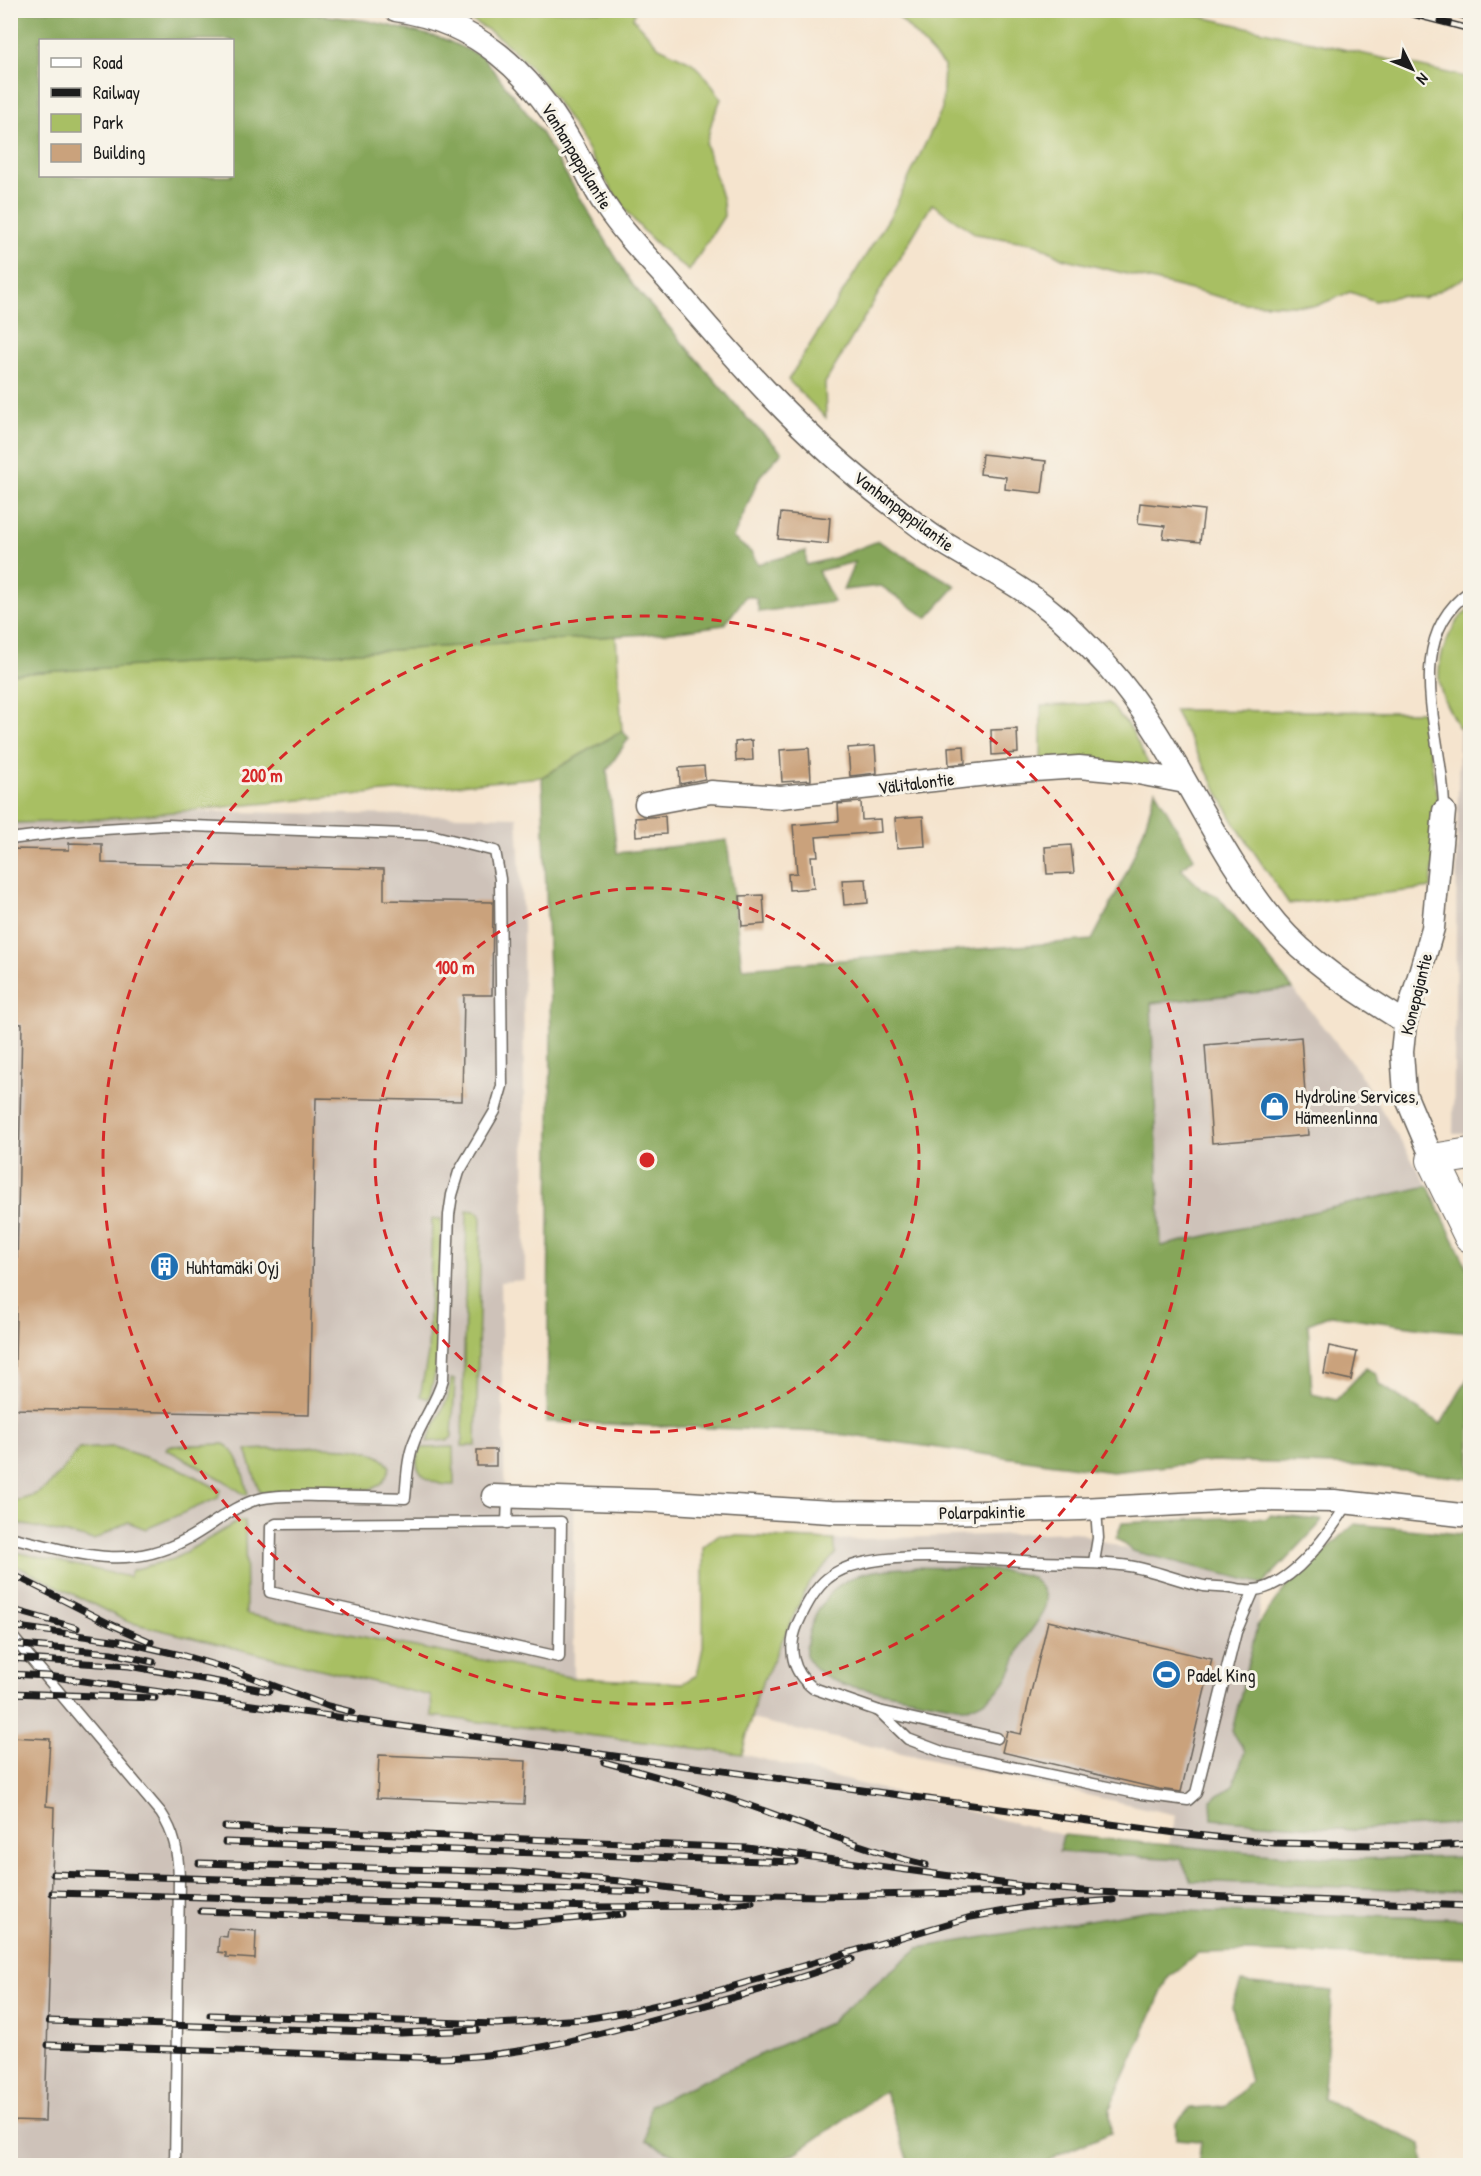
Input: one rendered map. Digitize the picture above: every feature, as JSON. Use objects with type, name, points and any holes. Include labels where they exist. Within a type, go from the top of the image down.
[{"type":"street","name":"Vanhanpappilantie","points":[[396,10],[419,14],[450,25],[487,45],[525,77],[549,105],[573,144],[605,205],[730,353],[813,440],[882,498],[937,539],[1014,584],[1058,616],[1109,669],[1146,717],[1246,884],[1279,926],[1318,963],[1405,1024]]},
{"type":"street","name":"Välitalontie","points":[[646,804],[711,792],[782,797],[1005,772],[1079,767],[1133,772],[1185,782]]},
{"type":"street","name":"Konepajantie","points":[[1444,812],[1433,928],[1405,1024],[1402,1052],[1405,1094],[1470,1236]]},
{"type":"street","points":[[1434,1160],[1470,1155]]},
{"type":"street","name":"Polarpakintie","points":[[500,1497],[655,1501],[831,1512],[944,1513],[1260,1500],[1348,1503],[1470,1516]]},
{"type":"lane","points":[[1444,812],[1443,781],[1430,693],[1432,651],[1437,630],[1447,614],[1470,591]]},
{"type":"lane","points":[[10,839],[73,831],[167,825],[431,835],[495,851],[501,879],[502,1086],[495,1111],[455,1181],[449,1215],[443,1379],[435,1402],[413,1443],[405,1498],[295,1496],[261,1499],[246,1503],[176,1544],[154,1553],[120,1558],[98,1557],[10,1537]]},
{"type":"lane","points":[[500,1497],[507,1523]]},
{"type":"lane","points":[[997,1738],[879,1711],[813,1688],[797,1672],[792,1648],[796,1627],[806,1604],[828,1577],[866,1561],[961,1557],[1044,1562],[1094,1562],[1131,1567],[1204,1586],[1254,1590],[1283,1579],[1296,1569],[1333,1527],[1348,1503]]},
{"type":"lane","points":[[1094,1562],[1098,1538],[1096,1508]]},
{"type":"lane","points":[[561,1522],[559,1657],[270,1592],[271,1527],[276,1524],[507,1523],[561,1522]]},
{"type":"lane","points":[[879,1711],[908,1739],[945,1753],[1141,1794],[1188,1800],[1196,1793],[1236,1632],[1254,1590]]},
{"type":"lane","points":[[10,1634],[161,1813],[175,1840],[179,1878],[175,2166]]},
{"type":"shaded area","points":[[1459,728],[1470,728],[1470,1134],[1453,1134]]},
{"type":"shaded area","points":[[181,811],[517,817],[523,924],[525,1280],[500,1282],[505,1506],[574,1509],[574,1678],[246,1614],[129,1577],[11,1551],[10,823],[68,822]]},
{"type":"shaded area","points":[[1293,989],[1358,1071],[1428,1186],[1161,1247],[1151,1002]]},
{"type":"shaded area","points":[[1076,1532],[1132,1551],[1263,1584],[1257,1626],[1232,1731],[1245,1751],[1233,1786],[1211,1800],[1212,1819],[1353,1830],[1470,1823],[1470,1857],[1344,1859],[1169,1844],[1176,1815],[751,1719],[757,1695],[808,1585],[836,1553],[834,1540]]},
{"type":"shaded area","points":[[10,1563],[128,1622],[431,1696],[432,1716],[742,1754],[1063,1835],[1060,1852],[1181,1859],[1192,1881],[1470,1892],[1470,1919],[1150,1910],[918,1948],[829,2023],[650,2105],[646,2141],[696,2165],[11,2165]]},
{"type":"green space","points":[[11,11],[290,11],[369,21],[442,38],[483,57],[537,126],[632,284],[748,419],[782,452],[760,476],[733,538],[751,552],[758,564],[806,551],[806,565],[834,558],[878,541],[956,586],[927,618],[881,586],[843,590],[855,562],[818,571],[834,602],[759,612],[756,598],[746,596],[724,625],[664,633],[11,674]]},
{"type":"green space","points":[[445,11],[635,11],[633,18],[659,47],[691,62],[708,79],[721,99],[706,145],[723,201],[724,216],[689,271],[668,254],[631,217],[546,86],[525,61],[502,40],[475,23]]},
{"type":"green space","points":[[893,11],[1176,11],[1470,78],[1470,278],[1467,277],[1424,298],[1398,296],[1375,301],[1350,292],[1316,306],[1244,303],[1062,258],[1037,244],[976,234],[932,204],[825,383],[826,418],[788,380],[891,215],[942,109],[944,66]]},
{"type":"green space","points":[[1470,607],[1470,728],[1459,728],[1442,694],[1439,671],[1449,635]]},
{"type":"green space","points":[[616,636],[622,731],[542,777],[68,822],[11,823],[11,674]]},
{"type":"green space","points":[[1109,703],[1131,729],[1152,771],[1041,766],[1041,706]]},
{"type":"green space","points":[[1174,710],[1424,712],[1439,810],[1431,888],[1289,904],[1235,824]]},
{"type":"green space","points":[[622,731],[629,738],[607,770],[617,853],[727,840],[742,968],[1092,940],[1137,848],[1155,790],[1194,858],[1181,869],[1202,889],[1218,896],[1293,989],[1151,1003],[1161,1246],[1428,1186],[1470,1274],[1470,1332],[1331,1315],[1308,1324],[1312,1394],[1336,1400],[1366,1368],[1377,1375],[1379,1384],[1441,1424],[1470,1374],[1470,1479],[1362,1466],[1213,1461],[1112,1472],[823,1432],[547,1422],[551,1032],[542,777]]},
{"type":"green space","points":[[467,1210],[476,1211],[480,1214],[481,1219],[476,1446],[462,1446]]},
{"type":"green space","points":[[432,1219],[441,1219],[438,1361],[429,1399],[420,1396],[428,1354]]},
{"type":"green space","points":[[451,1379],[455,1380],[452,1437],[448,1440],[427,1442],[448,1397]]},
{"type":"green space","points":[[224,1444],[238,1459],[248,1494],[245,1495],[223,1480],[166,1449],[168,1446]]},
{"type":"green space","points":[[114,1447],[181,1469],[220,1490],[218,1498],[146,1529],[128,1522],[94,1540],[11,1522],[11,1501],[33,1496],[50,1484],[79,1449]]},
{"type":"green space","points":[[453,1447],[454,1485],[438,1483],[424,1476],[417,1464],[422,1448]]},
{"type":"green space","points":[[349,1448],[368,1452],[377,1455],[390,1467],[383,1482],[369,1489],[311,1488],[260,1493],[246,1450]]},
{"type":"green space","points":[[1270,1515],[1322,1520],[1263,1584],[1132,1551],[1116,1538],[1122,1523],[1243,1517],[1266,1519]]},
{"type":"green space","points":[[239,1521],[245,1521],[246,1614],[574,1678],[683,1683],[697,1675],[703,1647],[703,1547],[718,1535],[834,1540],[836,1553],[808,1585],[757,1695],[742,1754],[432,1716],[431,1696],[128,1622],[11,1563],[11,1551],[129,1577],[132,1570],[174,1559]]},
{"type":"green space","points":[[1355,1524],[1470,1535],[1470,1823],[1353,1830],[1212,1819],[1211,1800],[1233,1786],[1245,1751],[1232,1731],[1257,1626],[1289,1583]]},
{"type":"green space","points":[[914,1567],[975,1569],[1022,1574],[1032,1578],[1043,1591],[1046,1601],[1043,1611],[1021,1646],[1009,1676],[995,1693],[978,1704],[968,1708],[843,1685],[817,1670],[806,1656],[809,1632],[818,1611],[839,1586],[865,1573]]},
{"type":"green space","points":[[1063,1835],[1344,1859],[1470,1857],[1470,1892],[1191,1881],[1181,1859],[1059,1852]]},
{"type":"green space","points":[[1150,1910],[1470,1919],[1470,1958],[1243,1952],[1198,1953],[1168,1978],[1110,2108],[1111,2133],[1058,2155],[1044,2165],[909,2165],[885,2091],[797,2152],[765,2165],[696,2165],[646,2141],[650,2105],[829,2023],[918,1948]]},
{"type":"green space","points":[[1241,1982],[1332,1991],[1323,2099],[1421,2144],[1424,2165],[1198,2165],[1201,2141],[1176,2139],[1176,2123],[1190,2108],[1226,2106],[1250,2082],[1232,2006]]},
{"type":"building","points":[[982,454],[1046,461],[1042,493],[1005,489],[1006,477],[980,474]]},
{"type":"building","points":[[1140,503],[1204,510],[1200,542],[1163,538],[1165,526],[1138,523]]},
{"type":"building","points":[[781,513],[830,518],[828,544],[778,539]]},
{"type":"building","points":[[1017,729],[1018,753],[992,755],[991,730]]},
{"type":"building","points":[[752,740],[753,760],[736,761],[735,742]]},
{"type":"building","points":[[875,746],[877,773],[850,776],[848,748]]},
{"type":"building","points":[[964,746],[965,763],[949,765],[948,747]]},
{"type":"building","points":[[809,748],[811,780],[782,782],[780,750]]},
{"type":"building","points":[[704,766],[705,779],[680,784],[679,768]]},
{"type":"building","points":[[861,802],[862,820],[880,819],[881,832],[816,837],[818,856],[811,856],[814,888],[789,890],[788,874],[797,873],[793,825],[839,821],[838,804]]},
{"type":"building","points":[[665,816],[666,834],[636,836],[635,818]]},
{"type":"building","points":[[923,816],[925,846],[897,848],[895,818]]},
{"type":"building","name":"Huhtamäki Oyj","points":[[69,843],[102,844],[102,863],[384,869],[384,900],[493,902],[492,995],[464,995],[462,1101],[316,1098],[309,1415],[14,1409],[22,1024],[10,1023],[10,849],[69,850]]},
{"type":"building","points":[[1071,845],[1074,873],[1047,874],[1045,847]]},
{"type":"building","points":[[866,879],[868,903],[844,905],[842,880]]},
{"type":"building","points":[[763,895],[765,924],[742,926],[740,896]]},
{"type":"building","points":[[1301,1037],[1308,1135],[1212,1143],[1205,1045]]},
{"type":"building","points":[[1329,1346],[1357,1352],[1351,1380],[1324,1374]]},
{"type":"building","points":[[477,1450],[496,1450],[496,1466],[477,1466]]},
{"type":"building","points":[[1048,1621],[1212,1659],[1181,1792],[1159,1789],[1002,1752],[1007,1731],[1021,1734]]},
{"type":"building","points":[[10,1737],[50,1739],[46,1806],[54,1807],[45,2121],[10,2120]]},
{"type":"building","points":[[379,1755],[526,1761],[524,1804],[377,1798]]},
{"type":"building","points":[[228,1929],[256,1931],[255,1959],[226,1957],[226,1953],[218,1952],[219,1936],[227,1937]]},
{"type":"railway","points":[[1397,10],[1470,29]]},
{"type":"railway","points":[[1443,10],[1470,18]]},
{"type":"railway","points":[[10,1573],[108,1623],[151,1642]]},
{"type":"railway","points":[[10,1609],[77,1628]]},
{"type":"railway","points":[[10,1626],[120,1641],[181,1655],[232,1670],[328,1706],[352,1712]]},
{"type":"railway","points":[[10,1644],[111,1653],[153,1662]]},
{"type":"railway","points":[[10,1658],[129,1666],[269,1691]]},
{"type":"railway","points":[[10,1674],[48,1676],[1176,1833],[1275,1843],[1427,1846],[1470,1844]]},
{"type":"railway","points":[[10,1693],[155,1698]]},
{"type":"railway","points":[[604,1762],[712,1793],[859,1845],[926,1865]]},
{"type":"railway","points":[[225,1827],[747,1848],[1023,1886],[1095,1892],[1470,1906]]},
{"type":"railway","points":[[225,1842],[795,1862]]},
{"type":"railway","points":[[199,1863],[512,1872],[620,1881],[715,1894],[820,1896],[1019,1892]]},
{"type":"railway","points":[[53,1874],[649,1892]]},
{"type":"railway","points":[[52,1893],[594,1907],[709,1906],[752,1902]]},
{"type":"railway","points":[[210,2015],[497,2024],[585,2019],[627,2012],[717,1991],[971,1917],[1028,1907],[1113,1900]]},
{"type":"railway","points":[[201,1911],[514,1924],[623,1914]]},
{"type":"railway","points":[[48,2045],[442,2058],[502,2053],[558,2044],[670,2015],[785,1982],[852,1959]]},
{"type":"railway","points":[[49,2021],[401,2033],[477,2030]]},
{"type":"place","name":"Hydroline Services, Hämeenlinna","points":[[1274,1106]]},
{"type":"place","name":"Huhtamäki Oyj","points":[[165,1267]]},
{"type":"place","name":"Padel King","points":[[1166,1675]]}]
